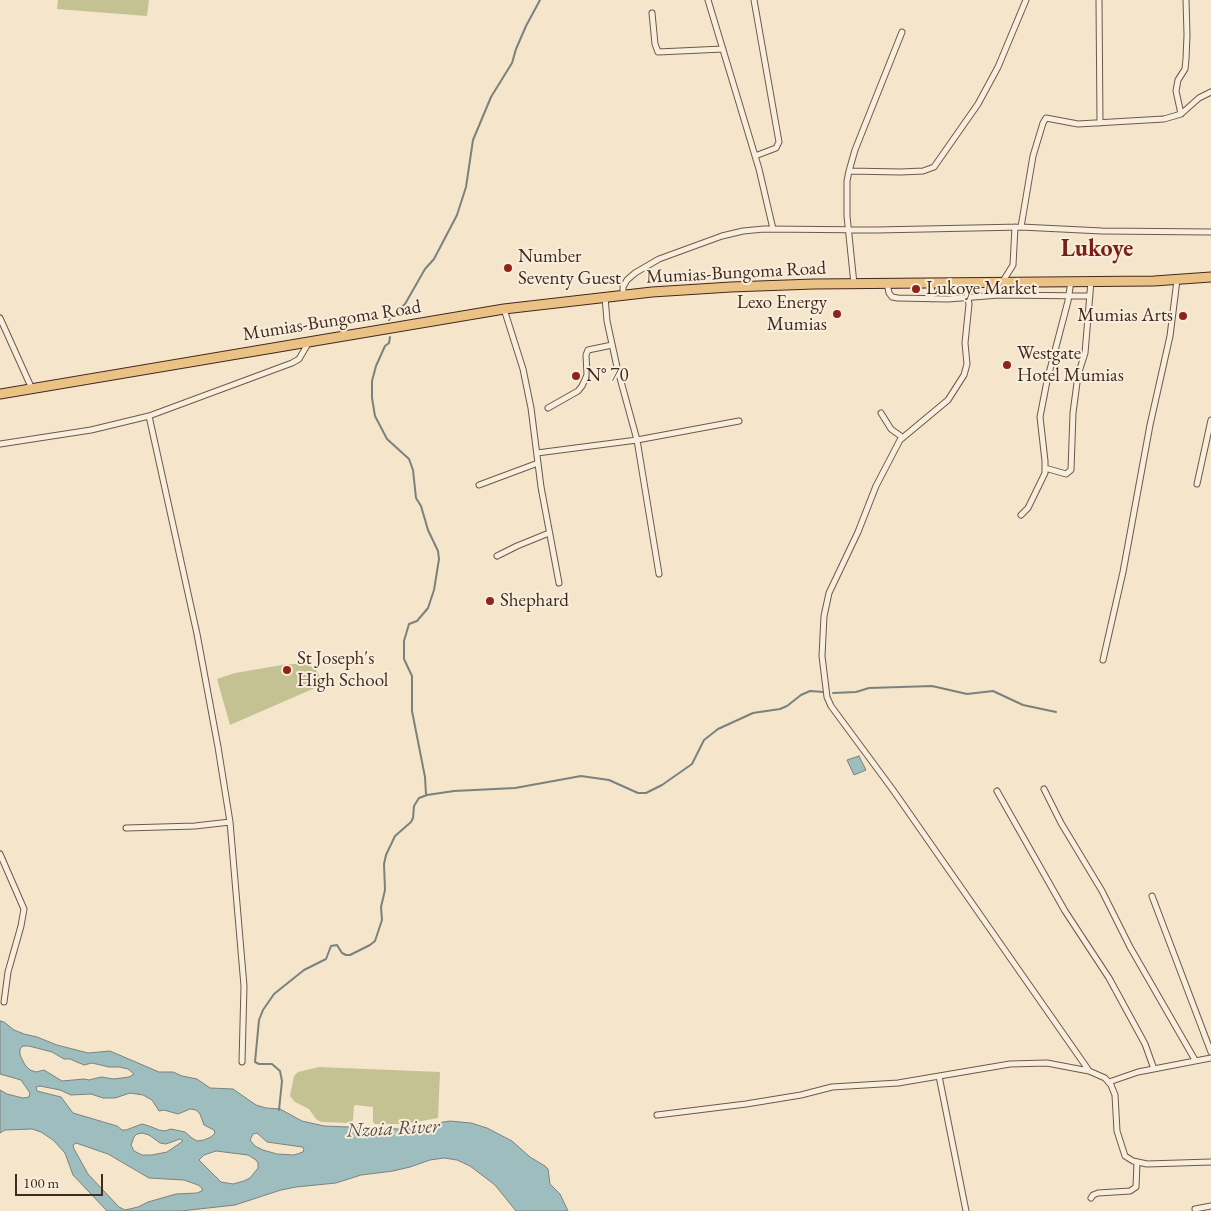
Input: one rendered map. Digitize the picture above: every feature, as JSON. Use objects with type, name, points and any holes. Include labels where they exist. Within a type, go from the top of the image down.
[{"type":"highway","name":"Mumias-Bungoma Road","points":[[0,394],[504,309],[623,295],[731,287],[931,282],[1176,280],[1211,276]]},
{"type":"street","points":[[708,0],[755,156],[765,192],[772,229]]},
{"type":"street","points":[[754,0],[779,142],[776,148],[755,156]]},
{"type":"street","points":[[849,171],[901,172],[923,171],[934,168],[978,104],[998,67],[1026,0]]},
{"type":"street","points":[[1100,0],[1100,123]]},
{"type":"street","points":[[1181,114],[1176,91],[1178,80],[1185,70],[1186,0]]},
{"type":"street","points":[[652,13],[655,44],[658,52],[723,49]]},
{"type":"street","points":[[854,284],[847,198],[849,171],[855,150],[902,32]]},
{"type":"street","points":[[1000,295],[1001,282],[1013,265],[1018,227],[1033,156],[1044,120],[1048,117],[1066,122],[1100,123],[1156,120],[1181,114],[1199,98],[1211,92]]},
{"type":"street","points":[[623,295],[623,287],[627,280],[658,259],[722,236],[743,231],[772,229],[878,230],[1018,227],[1102,232],[1211,232]]},
{"type":"street","points":[[1103,660],[1125,563],[1150,425],[1170,336],[1176,280]]},
{"type":"street","points":[[1018,295],[1019,281]]},
{"type":"street","points":[[1042,296],[1043,281]]},
{"type":"street","points":[[1021,515],[1028,508],[1043,477],[1045,468],[1040,417],[1071,281]]},
{"type":"street","points":[[1045,468],[1066,474],[1071,470],[1073,414],[1078,375],[1085,353],[1091,281]]},
{"type":"street","points":[[931,282],[932,300]]},
{"type":"street","points":[[965,282],[969,316],[965,344],[967,364],[964,375],[948,400],[902,437],[876,486],[858,532],[829,594],[824,616],[822,656],[827,697],[831,706],[893,790],[1089,1071]]},
{"type":"street","points":[[975,282],[976,296]]},
{"type":"street","points":[[887,283],[892,297],[932,300],[1000,295],[1090,296]]},
{"type":"street","points":[[606,297],[607,321],[612,346],[637,440],[659,574]]},
{"type":"street","points":[[504,309],[525,376],[549,533],[559,583]]},
{"type":"street","points":[[0,318],[32,389]]},
{"type":"street","points":[[0,444],[91,430],[149,416],[292,363],[299,358],[310,342]]},
{"type":"street","points":[[548,408],[578,391],[582,386],[587,375],[586,355],[588,350],[612,346]]},
{"type":"street","points":[[881,413],[891,429],[902,437]]},
{"type":"street","points":[[149,416],[196,626],[230,822],[244,986],[242,1062]]},
{"type":"street","points":[[1197,484],[1211,420]]},
{"type":"street","points":[[537,453],[637,440],[740,421]]},
{"type":"street","points":[[479,485],[538,462]]},
{"type":"street","points":[[496,556],[549,533]]},
{"type":"street","points":[[1044,789],[1061,822],[1102,891],[1130,947],[1195,1060]]},
{"type":"street","points":[[997,792],[1065,911],[1109,978],[1145,1044],[1154,1069]]},
{"type":"street","points":[[126,828],[194,826],[230,822]]},
{"type":"street","points":[[0,854],[24,909],[8,972],[4,1002]]},
{"type":"street","points":[[1152,896],[1211,1052]]},
{"type":"street","points":[[1110,1082],[1154,1069],[1211,1058]]},
{"type":"street","points":[[657,1115],[754,1103],[801,1095],[832,1087],[898,1083],[1023,1063],[1048,1063],[1089,1071],[1110,1082],[1114,1090],[1116,1125],[1121,1148],[1125,1156],[1137,1162],[1147,1164],[1211,1162]]},
{"type":"street","points":[[940,1076],[954,1157],[966,1211]]},
{"type":"street","points":[[1091,1198],[1098,1193],[1130,1190],[1136,1187],[1137,1162]]},
{"type":"street","points":[[1195,1209],[1211,1206]]},
{"type":"shaded area","points":[[58,0],[149,0],[147,16],[57,9]]},
{"type":"shaded area","points":[[288,664],[303,664],[315,668],[324,684],[230,725],[217,679],[235,673]]},
{"type":"shaded area","points":[[319,1067],[440,1072],[438,1118],[405,1124],[375,1124],[373,1122],[373,1107],[356,1105],[354,1106],[353,1120],[350,1123],[321,1122],[316,1119],[309,1109],[295,1102],[290,1096],[294,1076],[298,1072]]},
{"type":"water","points":[[859,756],[866,770],[854,775],[847,760]]},
{"type":"water","name":"Nzoia River","points":[[0,1021],[14,1030],[57,1045],[88,1053],[110,1051],[159,1072],[173,1072],[197,1079],[210,1088],[233,1089],[256,1105],[280,1109],[302,1121],[324,1126],[399,1129],[450,1121],[471,1123],[487,1128],[512,1141],[530,1157],[545,1166],[548,1169],[550,1184],[560,1194],[568,1211],[516,1211],[495,1185],[470,1166],[457,1160],[444,1158],[430,1160],[393,1171],[361,1175],[336,1183],[281,1190],[235,1205],[181,1211],[107,1211],[73,1175],[65,1153],[53,1140],[41,1132],[32,1129],[5,1130],[0,1133],[0,1090],[23,1098],[29,1097],[30,1093],[21,1080],[0,1074]],"holes":[[[23,1046],[29,1046],[52,1052],[64,1059],[70,1059],[84,1065],[92,1063],[119,1067],[128,1069],[134,1074],[129,1077],[114,1079],[101,1077],[89,1080],[62,1081],[44,1070],[36,1072],[30,1070],[20,1055],[20,1049]],[[40,1086],[60,1090],[71,1095],[91,1094],[103,1098],[115,1098],[130,1093],[143,1095],[152,1100],[159,1111],[164,1110],[178,1114],[190,1109],[196,1110],[200,1114],[204,1125],[214,1130],[215,1133],[211,1137],[197,1141],[185,1132],[171,1129],[159,1130],[142,1124],[122,1130],[117,1126],[73,1113],[61,1097],[37,1091],[36,1087]],[[142,1133],[149,1135],[160,1143],[166,1144],[180,1139],[183,1141],[167,1152],[142,1155],[134,1151],[131,1145],[134,1137]],[[257,1133],[267,1142],[302,1147],[304,1149],[303,1152],[294,1155],[277,1154],[263,1150],[255,1146],[250,1140],[253,1134]],[[76,1143],[108,1154],[149,1178],[184,1180],[198,1185],[202,1188],[202,1191],[176,1194],[125,1210],[119,1207],[88,1174],[73,1145]],[[216,1151],[248,1155],[256,1160],[258,1168],[250,1178],[233,1184],[221,1182],[199,1160],[204,1155]]]},
{"type":"waterway","points":[[389,320],[405,304],[425,269],[434,259],[457,215],[466,187],[473,140],[491,97],[512,63],[526,26],[540,0]]},
{"type":"waterway","points":[[390,337],[389,343],[385,346],[376,366],[372,381],[375,416],[387,439],[409,459],[413,470],[416,498],[421,506],[428,530],[438,551],[439,559],[434,590],[428,608],[417,621],[409,624],[404,641],[404,659],[412,676],[412,711],[425,777],[426,794]]},
{"type":"waterway","points":[[833,693],[856,692],[869,688],[932,686],[967,694],[993,691],[1023,705],[1056,712]]},
{"type":"waterway","points":[[279,1110],[282,1081],[280,1071],[272,1064],[259,1064],[255,1062],[259,1020],[263,1010],[274,994],[304,970],[326,959],[331,946],[337,945],[342,953],[350,955],[375,941],[382,920],[381,907],[385,890],[384,864],[386,855],[395,836],[411,822],[414,806],[419,798],[454,791],[515,788],[581,776],[609,780],[638,793],[646,793],[662,785],[692,764],[704,740],[718,729],[753,713],[780,709],[810,691],[824,692]]},
{"type":"place","name":"Number Seventy Guest","points":[[508,268]]},
{"type":"place","name":"Lukoye Market","points":[[916,289]]},
{"type":"place","name":"Lexo Energy Mumias","points":[[837,314]]},
{"type":"place","name":"Mumias Arts","points":[[1183,316]]},
{"type":"place","name":"Westgate Hotel Mumias","points":[[1007,365]]},
{"type":"place","name":"N° 70","points":[[576,376]]},
{"type":"place","name":"Shephard","points":[[490,601]]},
{"type":"place","name":"St Joseph's High School","points":[[287,670]]},
{"type":"district","name":"Lukoye","points":[[1097,249]]}]
